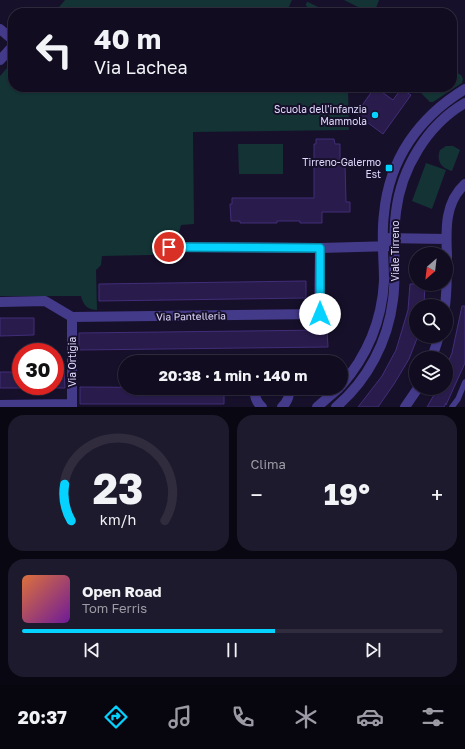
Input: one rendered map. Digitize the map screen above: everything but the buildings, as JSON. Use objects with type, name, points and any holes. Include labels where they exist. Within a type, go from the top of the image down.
[{"type":"street","points":[[0,29],[8,36]]},
{"type":"street","points":[[0,60],[8,51]]},
{"type":"street","name":"Viale Tirreno","points":[[348,378],[356,368],[369,344],[381,306],[384,280],[384,214],[387,194],[394,171],[403,152],[421,126],[431,115],[465,89]]},
{"type":"street","name":"Viale Tirreno","points":[[336,407],[346,398],[363,377],[384,340],[395,289],[394,242],[398,197],[413,158],[420,146],[436,126],[465,103]]},
{"type":"street","points":[[445,299],[447,218],[449,209],[458,192],[465,184]]},
{"type":"street","points":[[169,247],[320,248],[446,238]]},
{"type":"street","name":"Via Pantelleria","points":[[72,317],[320,314],[320,248]]},
{"type":"street","points":[[0,302],[45,301],[72,317]]},
{"type":"street","name":"Via Ortigia","points":[[72,317],[72,406]]},
{"type":"street","points":[[254,395],[256,401],[261,407]]},
{"type":"street","points":[[282,407],[287,402],[290,395]]},
{"type":"street","name":"Viale Tirreno","points":[[317,407],[331,395]]},
{"type":"street","points":[[405,407],[413,395]]},
{"type":"street","points":[[0,406],[72,406]]},
{"type":"lane","points":[[452,407],[458,399],[465,382]]},
{"type":"green space","points":[[65,0],[292,0],[288,8],[58,8]]},
{"type":"green space","points":[[344,0],[379,0],[376,8],[360,8]]},
{"type":"green space","points":[[308,2],[320,8],[310,8],[306,6]]},
{"type":"green space","points":[[8,67],[8,92],[348,92],[349,130],[193,132],[194,224],[181,225],[179,233],[173,240],[161,244],[160,254],[102,256],[101,265],[96,270],[97,310],[86,306],[81,296],[0,296],[0,76]]},
{"type":"green space","points":[[457,73],[461,75],[463,79],[462,83],[457,86]]},
{"type":"green space","points":[[448,92],[433,102],[430,102],[421,93]]},
{"type":"green space","points":[[238,144],[283,144],[283,174],[239,174]]},
{"type":"green space","points":[[446,146],[453,146],[460,150],[452,171],[442,166],[439,161],[440,150]]},
{"type":"green space","points":[[426,163],[446,170],[432,209],[412,201]]},
{"type":"place","name":"Scuola dell'infanzia Mammola","points":[[375,115]]},
{"type":"place","name":"Tirreno-Galermo Est","points":[[389,168]]},
{"type":"route","points":[[169,247],[320,248],[320,314]]}]
